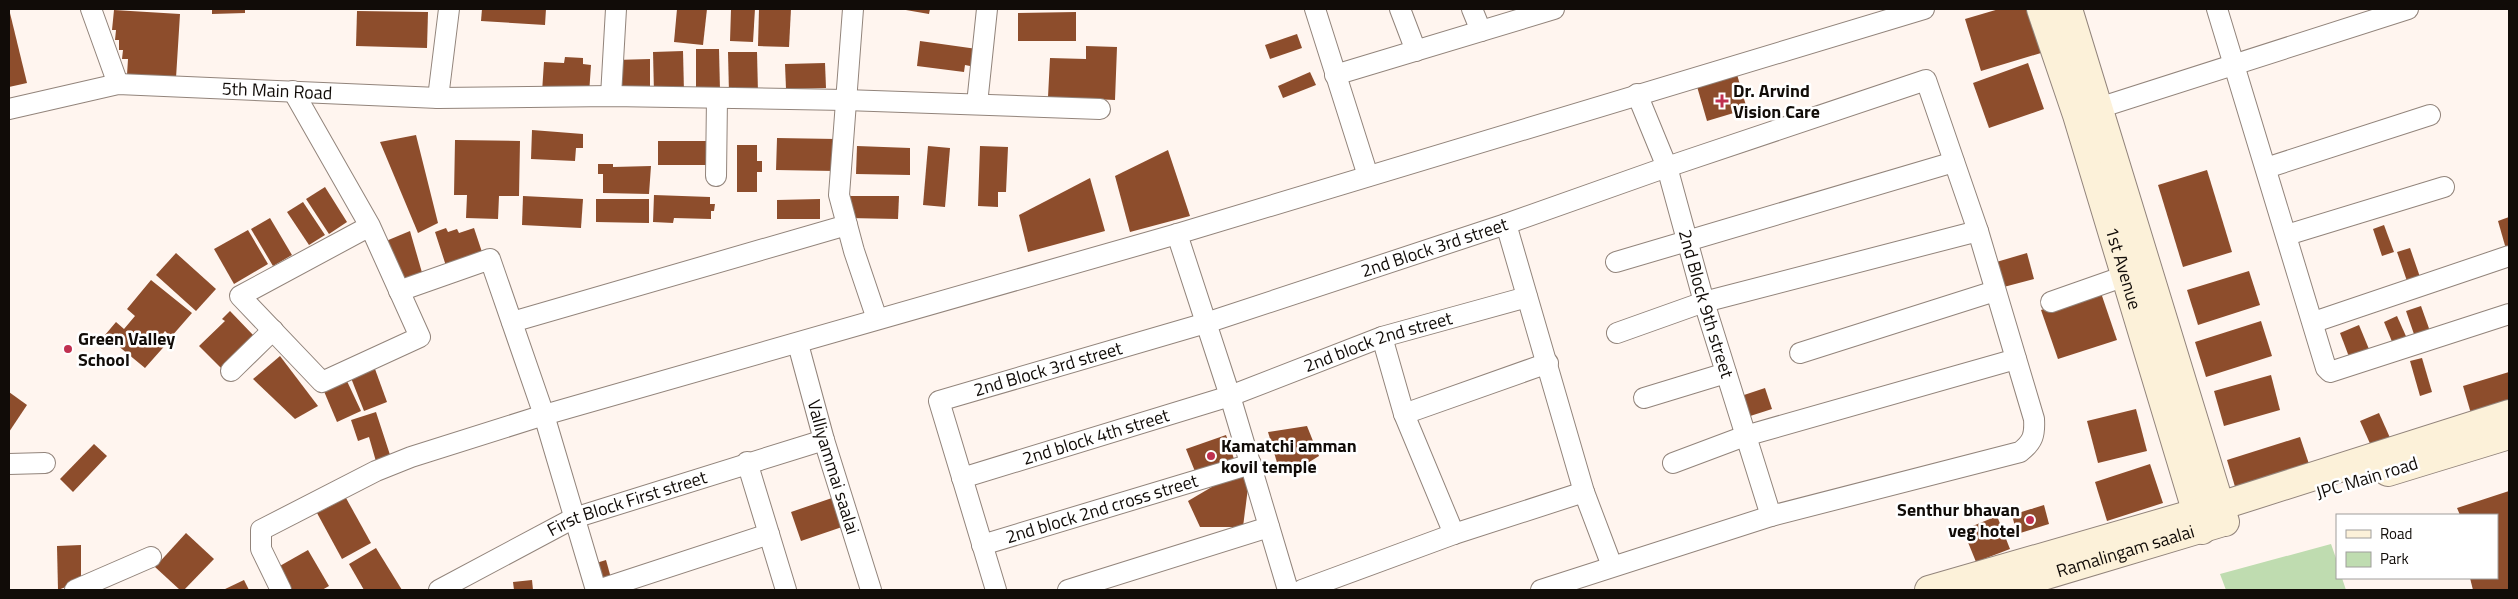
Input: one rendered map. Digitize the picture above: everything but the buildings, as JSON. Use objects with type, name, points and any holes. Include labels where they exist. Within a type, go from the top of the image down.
[{"type":"main road","name":"1st Avenue","points":[[2041,9],[2087,112],[2211,517]]},
{"type":"main road","name":"1st Avenue","points":[[2068,9],[2087,112],[2125,276],[2211,517]]},
{"type":"main road","points":[[1929,590],[2211,517],[2509,414]]},
{"type":"main road","name":"JPC Main road","points":[[2211,517],[2509,435]]},
{"type":"main road","name":"Ramalingam saalai","points":[[1996,590],[2211,517]]},
{"type":"street","points":[[91,9],[118,84]]},
{"type":"street","points":[[438,98],[450,9]]},
{"type":"street","points":[[610,96],[616,9]]},
{"type":"street","points":[[853,9],[839,195],[878,319]]},
{"type":"street","points":[[978,104],[987,9]]},
{"type":"street","points":[[1316,9],[1368,176]]},
{"type":"street","points":[[1400,9],[1416,51]]},
{"type":"street","points":[[1472,9],[1481,31]]},
{"type":"street","points":[[1335,75],[1554,9]]},
{"type":"street","points":[[2217,9],[2314,322],[2326,368],[2330,372],[2509,314]]},
{"type":"street","points":[[2087,112],[2408,9]]},
{"type":"street","points":[[281,590],[261,549],[261,530],[376,471],[411,457],[544,415],[798,344],[878,319],[1177,234],[1912,10]]},
{"type":"street","name":"2nd Block 3rd street","points":[[962,478],[939,401],[1206,323],[1506,224],[1667,167],[1926,80],[1954,162]]},
{"type":"street","name":"5th Main Road","points":[[9,109],[118,84],[438,98],[610,96],[845,100],[1100,109]]},
{"type":"street","points":[[293,91],[370,226],[420,337],[322,382],[240,296],[370,226]]},
{"type":"street","name":"2nd Block 9th street","points":[[1637,94],[1667,167],[1704,302],[1771,516]]},
{"type":"street","points":[[716,176],[717,98]]},
{"type":"street","points":[[2266,168],[2430,115]]},
{"type":"street","points":[[1542,590],[1771,516],[2020,452],[2030,444],[2035,433],[2034,419],[1978,231],[1954,162],[1616,262]]},
{"type":"street","points":[[2287,235],[2444,187]]},
{"type":"street","points":[[1506,224],[1584,492],[1612,566]]},
{"type":"street","points":[[512,322],[847,225]]},
{"type":"street","points":[[1617,333],[1704,302],[1978,231]]},
{"type":"street","points":[[1177,234],[1230,396],[1288,590]]},
{"type":"street","points":[[2314,322],[2509,256]]},
{"type":"street","points":[[399,291],[490,259],[544,415],[597,590],[769,534]]},
{"type":"street","points":[[2050,302],[2125,276]]},
{"type":"street","points":[[1800,353],[1995,290]]},
{"type":"street","name":"2nd block 2nd street","points":[[1230,396],[1382,337],[1527,297]]},
{"type":"street","points":[[230,371],[273,330]]},
{"type":"street","points":[[1382,337],[1404,414],[1454,534]]},
{"type":"street","name":"Valliyammai saalai","points":[[798,344],[824,440],[870,590]]},
{"type":"street","points":[[1672,464],[1745,436],[2016,359]]},
{"type":"street","points":[[1404,414],[1548,363]]},
{"type":"street","points":[[1644,398],[1726,373]]},
{"type":"street","name":"2nd block 4th street","points":[[962,478],[1230,396]]},
{"type":"street","name":"First Block First street","points":[[439,590],[574,518],[747,462],[824,440]]},
{"type":"street","points":[[747,462],[786,590]]},
{"type":"street","points":[[9,464],[45,463]]},
{"type":"street","name":"2nd block 2nd cross street","points":[[982,545],[1251,464]]},
{"type":"street","points":[[962,478],[996,590]]},
{"type":"street","points":[[1302,590],[1454,534],[1584,492]]},
{"type":"street","points":[[1068,590],[1270,527]]},
{"type":"street","points":[[76,590],[151,557]]},
{"type":"green space","points":[[2331,544],[2336,558],[2336,579],[2342,579],[2346,590],[2226,590],[2220,574]]},
{"type":"place","name":"Dr. Arvind Vision Care","points":[[1722,101]]},
{"type":"place","name":"Green Valley School","points":[[68,349]]},
{"type":"place","name":"Kamatchi amman kovil temple","points":[[1211,456]]},
{"type":"place","name":"Senthur bhavan veg hotel","points":[[2030,520]]}]
